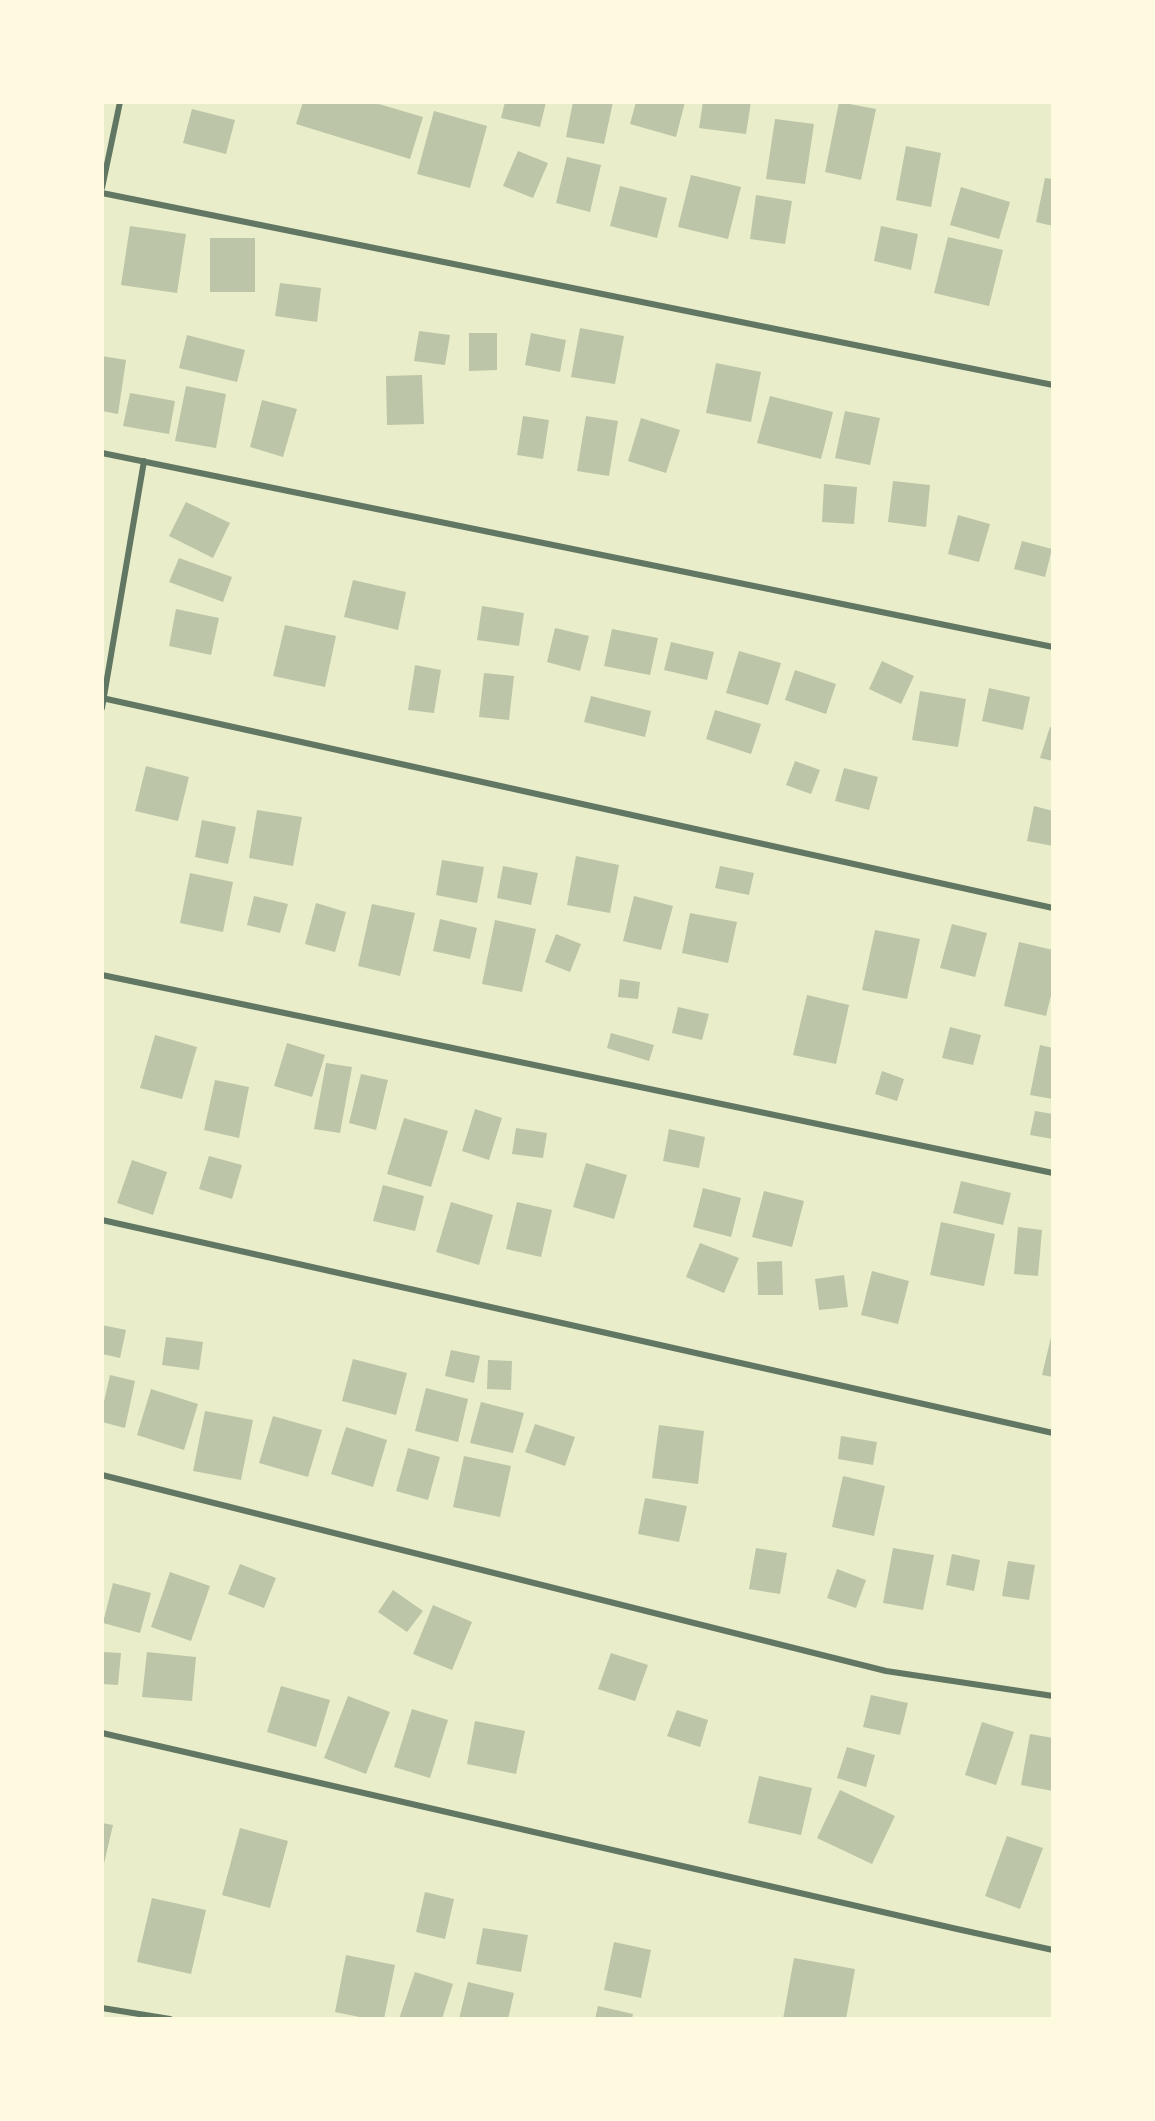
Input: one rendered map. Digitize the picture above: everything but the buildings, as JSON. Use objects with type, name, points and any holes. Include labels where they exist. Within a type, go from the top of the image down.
[{"type":"street","points":[[102,188],[120,102]]},
{"type":"street","points":[[102,193],[1053,385]]},
{"type":"street","points":[[102,453],[1053,647]]},
{"type":"street","points":[[102,708],[144,461]]},
{"type":"street","points":[[103,698],[1053,908]]},
{"type":"street","points":[[102,975],[1053,1173]]},
{"type":"street","points":[[102,1220],[1053,1433]]},
{"type":"street","points":[[102,1475],[886,1671],[1053,1696]]},
{"type":"street","points":[[102,1733],[1053,1950]]},
{"type":"street","points":[[102,2007],[170,2019]]}]
